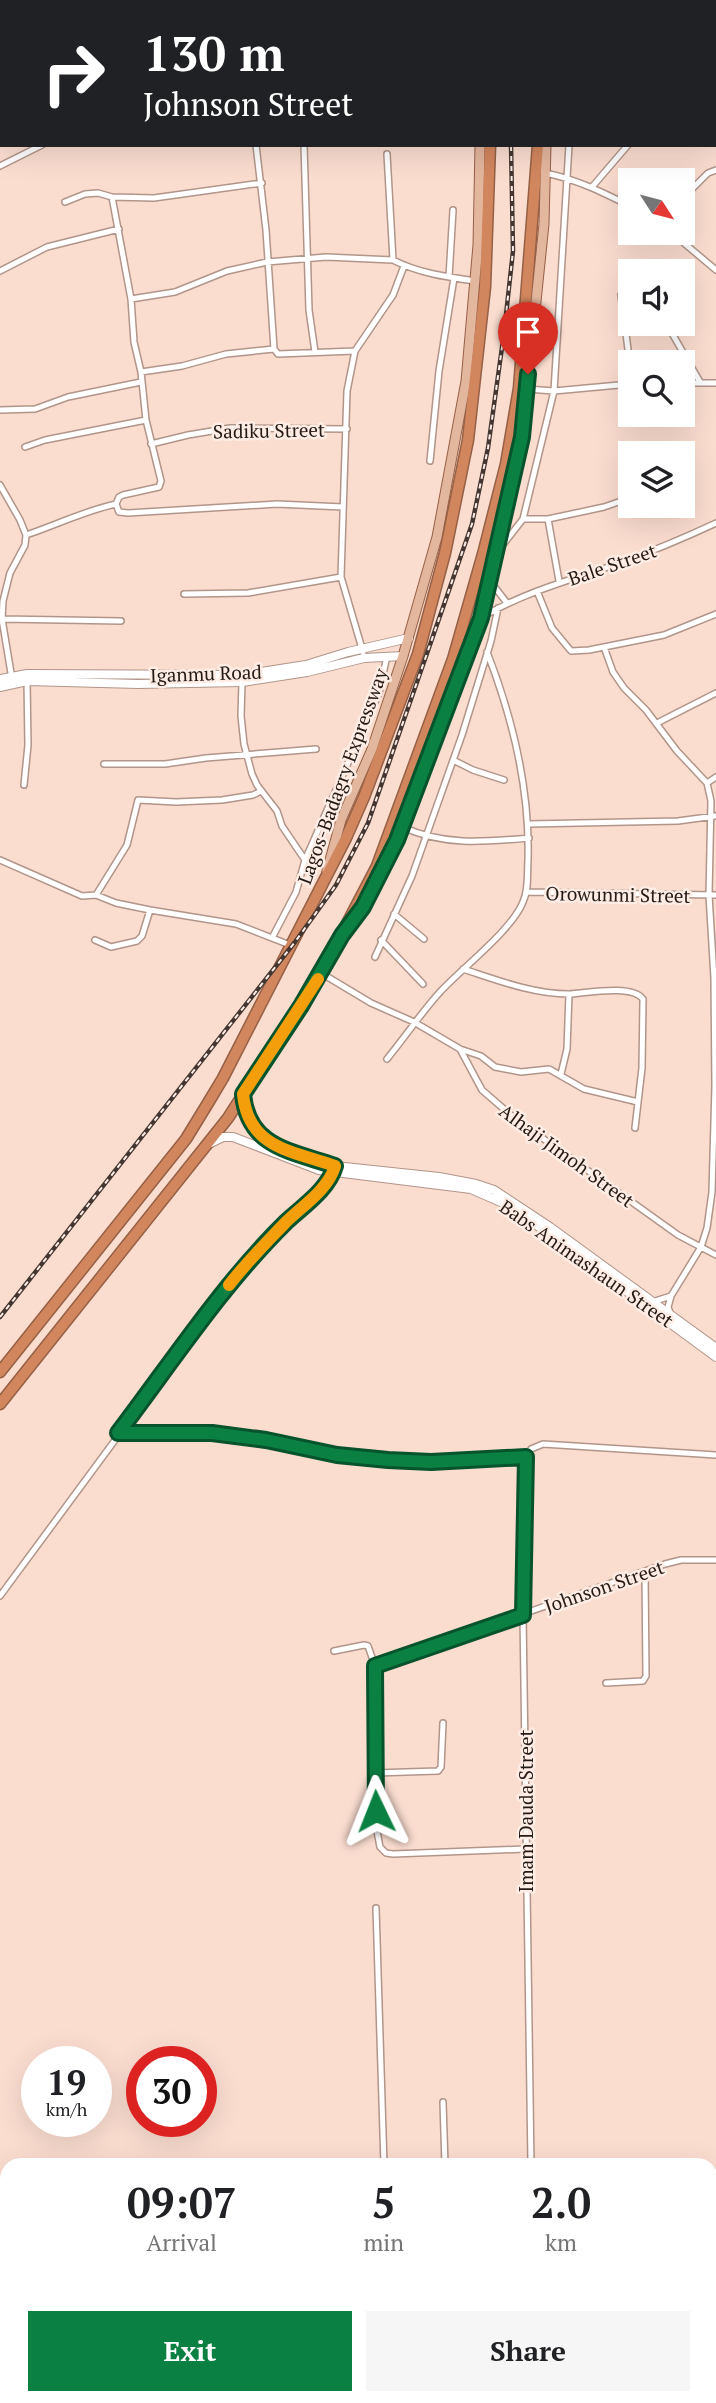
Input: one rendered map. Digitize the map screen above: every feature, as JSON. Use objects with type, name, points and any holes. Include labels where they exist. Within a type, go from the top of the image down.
[{"type":"highway","name":"Lagos-Badagry Expressway","points":[[0,1372],[186,1139],[223,1078],[355,817],[418,654],[445,553],[468,439],[485,287],[490,147]]},
{"type":"highway","points":[[0,1404],[208,1145],[321,973],[377,866],[453,659],[484,554],[506,464],[519,388],[538,147]]},
{"type":"main road","name":"Lagos-Badagry Expressway","points":[[326,878],[341,820],[372,750],[409,638],[437,537],[466,381],[478,245],[480,147]]},
{"type":"main road","points":[[342,935],[363,907],[402,827],[481,618],[522,437],[544,224],[546,147]]},
{"type":"main road","name":"Iganmu Road","points":[[0,679],[241,675],[306,665],[409,638]]},
{"type":"main road","name":"Iganmu Road","points":[[0,687],[12,679],[138,684],[242,682],[307,672],[364,658],[403,656]]},
{"type":"main road","name":"Babs Animashaun Street","points":[[243,1094],[248,1121],[259,1135],[334,1170]]},
{"type":"main road","name":"Babs Animashaun Street","points":[[208,1145],[223,1137],[233,1138],[271,1154],[334,1170],[439,1177],[486,1186],[512,1201],[716,1357]]},
{"type":"main road","name":"Babs Animashaun Street","points":[[564,1241],[716,1348]]},
{"type":"street","points":[[0,166],[38,147]]},
{"type":"street","points":[[256,147],[262,183],[274,349],[278,354],[355,351]]},
{"type":"street","points":[[304,147],[309,310],[315,352]]},
{"type":"street","points":[[496,553],[523,519],[554,391],[569,147]]},
{"type":"street","points":[[592,187],[626,147]]},
{"type":"street","points":[[387,154],[393,260]]},
{"type":"street","points":[[695,186],[708,173],[716,170]]},
{"type":"street","points":[[545,173],[568,178],[618,199]]},
{"type":"street","points":[[65,202],[85,194],[154,198],[262,183]]},
{"type":"street","points":[[112,197],[131,299],[134,342],[141,372],[146,420],[160,478],[159,487],[119,497],[116,504],[119,512],[277,504],[343,507]]},
{"type":"street","points":[[430,461],[451,277],[453,210]]},
{"type":"street","points":[[0,271],[47,247],[119,229]]},
{"type":"street","points":[[687,245],[716,270]]},
{"type":"street","points":[[131,299],[175,292],[228,271],[267,262],[307,258],[393,260],[404,266],[475,281]]},
{"type":"street","points":[[364,658],[341,577],[347,391],[355,351],[393,295],[404,266]]},
{"type":"street","points":[[674,336],[700,382]]},
{"type":"street","points":[[141,372],[182,366],[226,354],[274,349]]},
{"type":"street","points":[[0,410],[34,409],[68,397],[141,382]]},
{"type":"street","points":[[695,382],[716,383]]},
{"type":"street","points":[[527,389],[554,391],[618,385]]},
{"type":"street","points":[[25,447],[45,440],[146,420]]},
{"type":"street","name":"Sadiku Street","points":[[151,444],[230,428],[347,429]]},
{"type":"street","points":[[0,485],[26,535],[25,545],[5,589],[1,619],[12,679]]},
{"type":"street","points":[[523,519],[548,519],[618,502]]},
{"type":"street","points":[[26,535],[69,517],[116,504]]},
{"type":"street","points":[[548,519],[559,581]]},
{"type":"street","name":"Bale Street","points":[[481,618],[506,603],[559,581],[656,550],[716,523]]},
{"type":"street","points":[[184,594],[248,593],[341,577]]},
{"type":"street","points":[[490,581],[506,603]]},
{"type":"street","points":[[537,591],[552,628],[571,652],[664,635],[716,614]]},
{"type":"street","points":[[375,957],[407,889],[453,760],[498,608]]},
{"type":"street","points":[[1,619],[121,621]]},
{"type":"street","points":[[604,647],[613,673],[624,688],[707,783],[714,816],[712,895],[715,1086],[712,1192],[701,1247],[671,1296],[668,1307],[671,1315]]},
{"type":"street","points":[[387,1059],[414,1022],[513,919],[527,892],[529,824],[519,753],[501,686],[487,652]]},
{"type":"street","points":[[272,938],[296,892],[305,860],[379,693],[387,656]]},
{"type":"street","points":[[24,785],[28,745],[27,681]]},
{"type":"street","points":[[242,682],[241,716],[252,774],[305,860]]},
{"type":"street","points":[[657,723],[716,692]]},
{"type":"street","points":[[104,764],[165,764],[316,749]]},
{"type":"street","points":[[453,760],[504,780]]},
{"type":"street","points":[[707,783],[716,777]]},
{"type":"street","points":[[96,895],[127,845],[138,800],[222,800],[261,791]]},
{"type":"street","points":[[529,824],[678,821],[714,816]]},
{"type":"street","points":[[402,827],[425,837],[449,842],[529,838]]},
{"type":"street","points":[[0,860],[82,896],[96,895],[116,903],[236,924],[292,945]]},
{"type":"street","name":"Orowunmi Street","points":[[527,892],[712,895]]},
{"type":"street","points":[[95,940],[111,947],[137,941],[142,936],[150,910]]},
{"type":"street","points":[[394,914],[424,939]]},
{"type":"street","points":[[381,940],[423,984]]},
{"type":"street","points":[[463,969],[534,990],[569,994],[633,991],[639,994],[643,999],[642,1068],[635,1128]]},
{"type":"street","points":[[321,973],[371,1003],[414,1022],[460,1049],[481,1056],[495,1067],[527,1071],[549,1069],[584,1089],[638,1102]]},
{"type":"street","points":[[561,1074],[567,1049],[569,994]]},
{"type":"street","name":"Alhaji Jimoh Street","points":[[460,1049],[482,1090],[513,1117],[653,1217],[716,1255]]},
{"type":"street","points":[[0,1596],[118,1433],[247,1264],[325,1185],[334,1170]]},
{"type":"street","points":[[652,1302],[671,1296]]},
{"type":"street","points":[[118,1433],[212,1433],[266,1440],[337,1455],[431,1462],[526,1457],[531,1449],[543,1444],[716,1455]]},
{"type":"street","name":"Imam Dauda Street","points":[[526,1457],[523,1615],[531,2158]]},
{"type":"street","name":"Johnson Street","points":[[375,1666],[681,1560],[716,1560]]},
{"type":"street","points":[[606,1683],[643,1681],[646,1676],[645,1572]]},
{"type":"street","points":[[334,1651],[364,1644],[368,1646],[375,1666],[375,1773],[380,1847],[386,1853],[525,1849]]},
{"type":"street","points":[[375,1773],[438,1770],[441,1767],[443,1723]]},
{"type":"street","points":[[376,1908],[384,2158]]},
{"type":"street","points":[[443,2102],[445,2158]]},
{"type":"railway","points":[[0,1317],[295,942],[336,885],[368,823],[472,524],[488,448],[513,251],[511,147]]},
{"type":"slow traffic","points":[[229,1285],[333,1174],[335,1166],[264,1139],[248,1121],[244,1107],[243,1094],[318,979]]},
{"type":"route","points":[[376,1811],[375,1666],[523,1615],[526,1457],[431,1462],[388,1460],[337,1455],[266,1440],[212,1433],[118,1433],[236,1277],[333,1174],[335,1166],[292,1151],[259,1135],[248,1121],[243,1094],[301,1006],[342,935],[363,907],[397,840],[481,618],[522,437],[528,374]]}]
